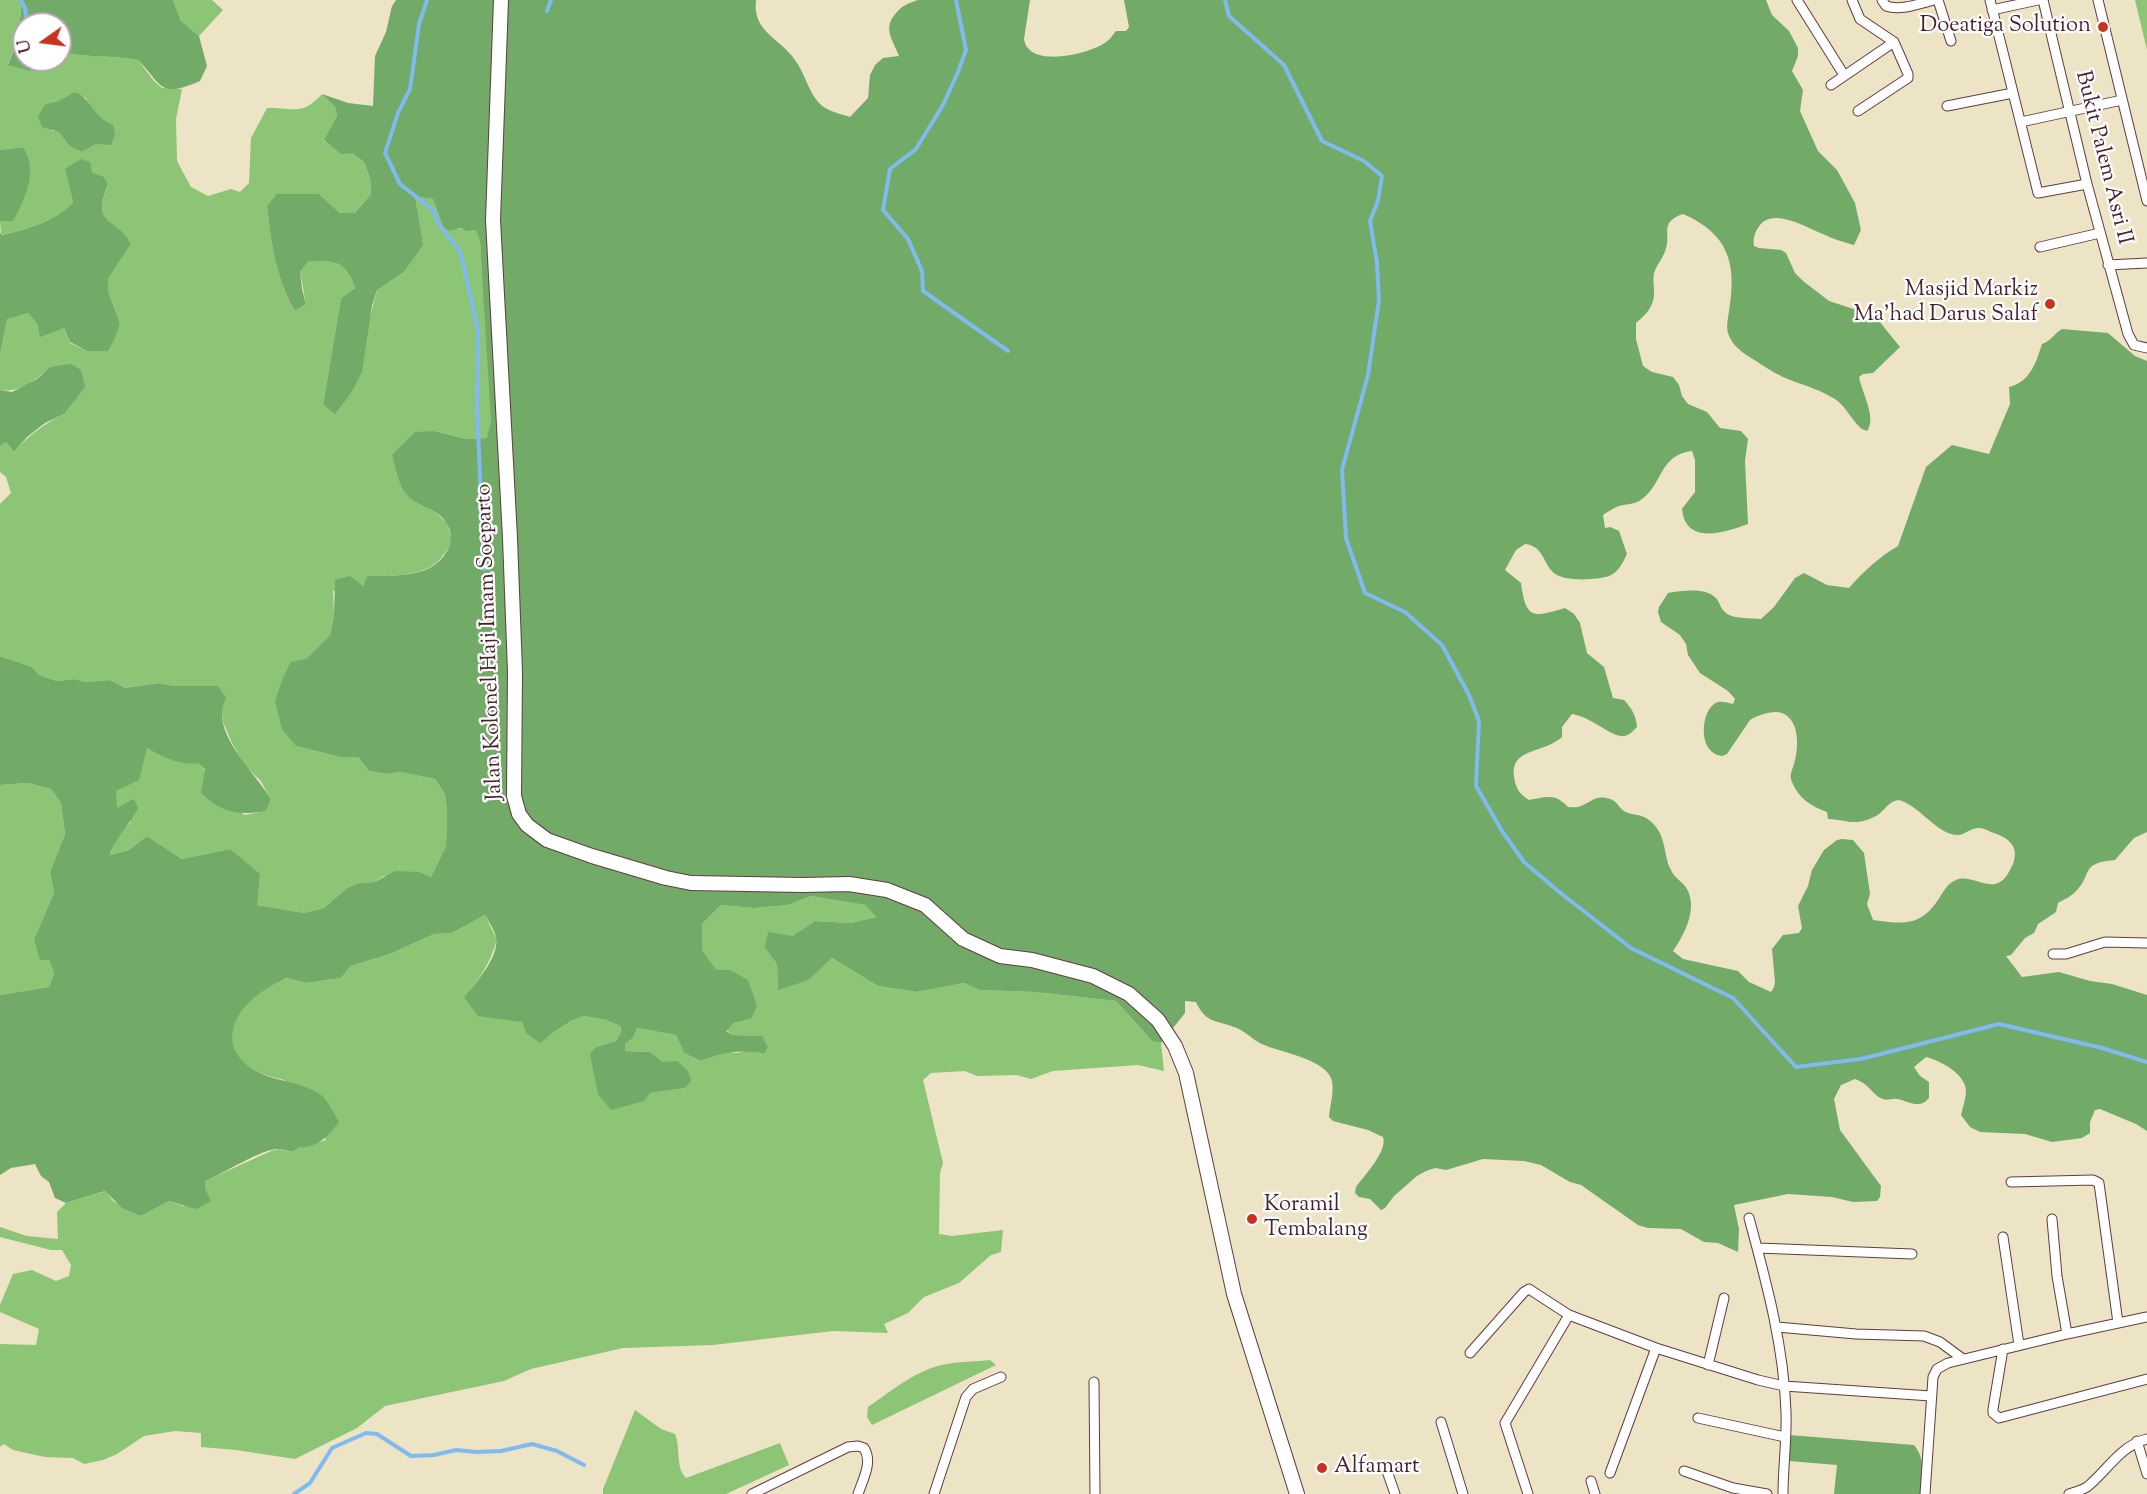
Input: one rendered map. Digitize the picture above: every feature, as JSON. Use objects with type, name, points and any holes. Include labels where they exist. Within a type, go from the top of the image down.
[{"type":"main road","name":"Jalan Kolonel Haji Imam Soeparto","points":[[501,0],[493,220],[511,549],[515,672],[514,796],[519,814],[527,825],[548,840],[581,853],[666,878],[691,883],[849,884],[887,890],[925,905],[963,939],[1000,956],[1032,960],[1093,976],[1129,994],[1158,1020],[1175,1046],[1186,1073],[1234,1294],[1297,1494]]},
{"type":"street","points":[[1797,0],[1844,75]]},
{"type":"street","points":[[1852,0],[1860,19],[1893,42],[1908,78],[1858,111]]},
{"type":"street","points":[[1882,0],[1886,6],[1891,8],[1936,0],[1951,41]]},
{"type":"street","points":[[2038,0],[1991,5],[2038,193],[2087,184]]},
{"type":"street","name":"Bukit Palem Asri II","points":[[2043,0],[2108,265],[2131,341],[2133,345],[2147,348]]},
{"type":"street","points":[[2098,0],[2147,201]]},
{"type":"street","points":[[1831,85],[1893,42]]},
{"type":"street","points":[[1947,106],[2013,93]]},
{"type":"street","points":[[2021,122],[2122,100]]},
{"type":"street","points":[[2040,247],[2100,233]]},
{"type":"street","points":[[2108,265],[2147,263]]},
{"type":"street","points":[[2053,954],[2066,954],[2105,942],[2147,944]]},
{"type":"street","points":[[2011,1182],[2093,1180],[2099,1183],[2118,1323]]},
{"type":"street","points":[[1749,1218],[1777,1327],[1786,1413],[1783,1494]]},
{"type":"street","points":[[2052,1219],[2057,1276],[2067,1334]]},
{"type":"street","points":[[2003,1237],[2019,1345]]},
{"type":"street","points":[[1758,1248],[1912,1254]]},
{"type":"street","points":[[1470,1353],[1526,1289],[1529,1289],[1569,1315],[1707,1365],[1784,1386],[1931,1396]]},
{"type":"street","points":[[1707,1365],[1724,1298]]},
{"type":"street","points":[[1528,1494],[1505,1423],[1569,1315]]},
{"type":"street","points":[[1925,1494],[1932,1377],[1937,1369],[1948,1363],[2019,1345],[2147,1317]]},
{"type":"street","points":[[1777,1327],[1856,1334],[1924,1336],[1940,1342],[1963,1359]]},
{"type":"street","points":[[1610,1473],[1656,1348]]},
{"type":"street","points":[[2003,1349],[1993,1410],[1996,1417],[2000,1418],[2147,1379]]},
{"type":"street","points":[[934,1494],[966,1397],[973,1389],[1001,1377]]},
{"type":"street","points":[[1094,1382],[1095,1494]]},
{"type":"street","points":[[1698,1418],[1785,1437]]},
{"type":"street","points":[[1441,1422],[1463,1494]]},
{"type":"street","points":[[2069,1494],[2086,1491],[2124,1450],[2142,1440],[2147,1474]]},
{"type":"street","points":[[752,1494],[848,1448],[858,1446],[864,1448],[868,1457],[868,1466],[858,1494]]},
{"type":"street","points":[[1387,1471],[1395,1494]]},
{"type":"street","points":[[1684,1472],[1733,1488],[1767,1494]]},
{"type":"street","points":[[1591,1481],[1595,1494]]},
{"type":"green space","points":[[0,0],[22,0],[21,12],[12,12],[12,54],[8,64],[12,64],[12,72],[72,72],[72,54],[128,58],[138,60],[162,88],[182,89],[176,119],[177,161],[191,187],[208,196],[231,189],[240,192],[249,183],[251,138],[267,108],[302,108],[308,106],[322,94],[335,107],[337,116],[324,141],[352,153],[364,162],[370,178],[371,194],[355,213],[340,213],[319,194],[267,206],[279,273],[295,311],[306,304],[300,272],[309,261],[339,264],[348,272],[355,288],[341,298],[323,405],[334,413],[351,393],[377,290],[404,272],[422,245],[415,195],[433,199],[443,227],[477,230],[480,241],[491,387],[492,421],[488,438],[467,439],[434,431],[392,455],[407,495],[435,512],[447,523],[452,540],[445,553],[428,568],[405,574],[367,576],[363,586],[333,591],[334,615],[330,635],[306,659],[296,746],[340,757],[358,757],[369,771],[387,774],[400,772],[435,779],[445,794],[446,846],[431,877],[384,876],[375,882],[359,883],[347,888],[324,908],[304,913],[257,905],[230,849],[182,859],[147,836],[129,850],[110,855],[118,835],[131,822],[116,809],[116,790],[147,748],[171,760],[185,763],[198,762],[244,815],[266,811],[271,799],[260,780],[245,766],[232,743],[223,722],[218,686],[174,686],[158,683],[125,688],[110,680],[57,681],[39,675],[32,667],[0,656],[0,504],[11,493],[6,477],[0,472],[0,446],[6,442],[14,452],[37,430],[64,414],[50,367],[33,381],[21,387],[0,390],[0,355],[7,318],[28,313],[35,322],[47,329],[64,328],[70,343],[87,351],[120,323],[108,291],[108,279],[131,244],[126,235],[104,215],[103,199],[108,186],[65,169],[73,202],[49,220],[1,235],[0,221],[13,220],[28,184],[30,165],[23,147],[0,150]],"holes":[[[85,97],[94,110],[113,126],[96,144],[80,152],[59,131],[52,131],[44,104]]]},
{"type":"green space","points":[[22,0],[173,0],[181,21],[199,36],[207,66],[200,81],[169,89],[163,87],[138,60],[72,54],[72,12],[21,12]]},
{"type":"green space","points":[[173,0],[212,0],[223,10],[199,36],[181,21]]},
{"type":"green space","points":[[396,0],[756,0],[758,20],[768,34],[795,60],[820,104],[826,109],[850,117],[868,98],[870,75],[875,65],[883,58],[899,56],[889,28],[892,18],[904,6],[918,0],[1030,0],[1024,39],[1028,48],[1036,54],[1058,56],[1095,48],[1107,41],[1116,31],[1126,31],[1129,27],[1124,0],[1766,0],[1772,15],[1789,31],[1798,48],[1798,56],[1792,71],[1803,90],[1800,111],[1818,151],[1837,170],[1855,203],[1861,230],[1854,245],[1834,239],[1799,223],[1771,218],[1764,221],[1758,228],[1754,237],[1754,246],[1781,250],[1786,253],[1795,273],[1803,281],[1829,301],[1875,316],[1900,347],[1873,373],[1859,377],[1870,412],[1870,426],[1867,431],[1862,429],[1835,399],[1778,375],[1735,345],[1728,335],[1727,328],[1732,279],[1726,252],[1711,231],[1699,222],[1683,214],[1671,221],[1667,229],[1665,251],[1654,273],[1653,301],[1648,311],[1636,323],[1636,339],[1643,366],[1652,372],[1673,377],[1688,404],[1707,412],[1720,428],[1741,431],[1748,439],[1745,461],[1748,524],[1718,533],[1708,533],[1691,528],[1685,521],[1682,509],[1695,492],[1695,460],[1692,451],[1673,458],[1649,493],[1642,499],[1617,507],[1603,515],[1605,528],[1610,527],[1619,531],[1627,554],[1620,566],[1609,576],[1589,579],[1565,578],[1554,573],[1540,552],[1531,545],[1525,544],[1516,550],[1505,570],[1521,583],[1528,609],[1538,614],[1565,608],[1574,614],[1580,623],[1587,653],[1604,667],[1613,698],[1624,700],[1627,703],[1635,716],[1637,727],[1628,735],[1616,735],[1572,714],[1562,727],[1562,737],[1517,760],[1514,767],[1515,784],[1520,793],[1529,800],[1550,797],[1568,807],[1574,807],[1606,798],[1615,802],[1624,811],[1646,818],[1658,830],[1671,870],[1688,891],[1690,899],[1688,922],[1673,951],[1683,959],[1738,971],[1749,982],[1771,992],[1775,982],[1772,949],[1783,935],[1799,933],[1802,928],[1798,906],[1808,886],[1812,870],[1824,850],[1837,840],[1853,840],[1864,853],[1870,894],[1867,904],[1873,920],[1902,923],[1917,919],[1931,909],[1947,886],[1956,880],[1967,879],[1990,884],[2002,881],[2013,864],[2015,852],[2007,839],[1985,829],[1978,828],[1953,835],[1899,800],[1892,802],[1876,816],[1862,821],[1828,819],[1827,812],[1806,801],[1792,782],[1797,735],[1792,722],[1782,713],[1774,712],[1750,720],[1727,754],[1722,756],[1714,753],[1708,747],[1705,739],[1705,720],[1708,712],[1718,702],[1733,704],[1735,699],[1728,691],[1700,673],[1688,655],[1686,644],[1680,635],[1661,622],[1658,612],[1668,593],[1699,591],[1716,598],[1723,611],[1730,616],[1761,619],[1774,607],[1795,578],[1804,573],[1827,585],[1849,588],[1872,565],[1898,546],[1926,467],[1952,445],[1989,454],[2010,404],[2009,387],[2022,381],[2031,371],[2042,344],[2062,329],[2108,333],[2135,356],[2147,361],[2147,832],[2134,838],[2115,860],[2091,867],[2080,887],[2058,903],[2056,912],[2038,924],[2034,933],[2025,938],[2011,955],[2006,956],[2022,977],[2059,972],[2147,995],[2147,1131],[2100,1109],[2095,1110],[2090,1122],[2090,1133],[2082,1138],[2052,1142],[2025,1134],[1980,1132],[1970,1127],[1961,1115],[1966,1090],[1961,1078],[1945,1065],[1926,1057],[1914,1067],[1920,1076],[1929,1082],[1929,1098],[1921,1104],[1897,1099],[1883,1099],[1855,1079],[1841,1085],[1834,1099],[1840,1130],[1881,1186],[1880,1197],[1877,1201],[1853,1202],[1832,1197],[1788,1194],[1734,1205],[1739,1229],[1738,1252],[1718,1243],[1704,1242],[1681,1229],[1648,1228],[1638,1225],[1581,1185],[1570,1182],[1541,1165],[1524,1161],[1483,1159],[1446,1170],[1435,1168],[1426,1171],[1417,1176],[1381,1210],[1370,1199],[1359,1197],[1355,1193],[1356,1187],[1379,1156],[1384,1143],[1383,1137],[1368,1130],[1333,1121],[1329,1117],[1333,1085],[1325,1070],[1310,1061],[1260,1043],[1237,1028],[1208,1018],[1196,1002],[1185,1001],[1185,1013],[1161,1043],[1152,1041],[1116,1001],[1035,992],[980,990],[964,983],[917,992],[878,986],[832,958],[809,980],[778,990],[777,964],[765,948],[768,932],[792,936],[815,921],[851,923],[876,917],[866,905],[811,896],[788,905],[754,908],[721,905],[702,924],[702,950],[716,969],[730,970],[748,980],[757,1006],[751,1019],[734,1023],[726,1031],[733,1035],[762,1036],[768,1047],[764,1054],[732,1052],[701,1061],[684,1053],[676,1035],[637,1028],[633,1038],[625,1044],[625,1051],[650,1052],[662,1062],[677,1061],[688,1071],[691,1081],[685,1088],[650,1093],[644,1101],[611,1110],[598,1094],[590,1054],[596,1047],[616,1041],[621,1031],[620,1026],[606,1020],[584,1016],[571,1021],[540,1043],[526,1033],[522,1022],[478,1016],[464,997],[486,969],[494,952],[496,937],[485,915],[452,933],[434,934],[390,954],[351,966],[341,978],[306,983],[287,978],[251,1000],[236,1022],[233,1033],[233,1044],[238,1055],[246,1064],[260,1073],[307,1087],[321,1095],[339,1122],[327,1136],[312,1146],[300,1147],[292,1152],[280,1149],[271,1150],[205,1181],[205,1189],[211,1201],[196,1209],[169,1201],[141,1216],[122,1208],[105,1191],[66,1203],[55,1198],[49,1182],[41,1176],[35,1164],[11,1168],[0,1175],[0,995],[49,987],[54,973],[49,960],[40,960],[34,939],[54,893],[50,872],[65,834],[61,803],[51,789],[28,783],[0,785],[0,656],[32,667],[39,675],[57,681],[110,680],[125,688],[158,683],[174,686],[218,686],[226,698],[222,712],[227,735],[240,758],[271,799],[266,811],[239,813],[223,809],[201,793],[205,769],[198,763],[171,760],[147,748],[139,780],[116,791],[117,808],[134,799],[138,808],[116,841],[110,855],[129,850],[147,836],[182,859],[230,849],[260,874],[257,905],[304,913],[324,908],[347,888],[359,883],[375,882],[395,871],[419,872],[431,877],[446,846],[445,794],[435,779],[400,772],[387,774],[369,771],[358,757],[340,757],[296,746],[282,729],[275,701],[291,662],[306,659],[330,635],[334,615],[335,580],[350,576],[363,586],[367,576],[412,574],[432,567],[449,548],[451,534],[447,524],[439,514],[406,494],[399,480],[392,455],[415,432],[434,431],[467,439],[487,438],[491,421],[480,241],[476,230],[467,231],[461,228],[449,231],[443,227],[433,199],[415,196],[423,245],[404,272],[377,290],[372,306],[362,372],[351,393],[335,414],[323,405],[341,298],[355,288],[352,279],[348,272],[338,264],[309,261],[300,272],[306,304],[295,311],[283,286],[275,260],[267,206],[277,194],[319,194],[340,213],[355,213],[371,194],[370,178],[364,162],[352,153],[341,154],[324,140],[337,116],[335,107],[322,94],[348,103],[373,106],[375,56],[386,32],[392,6]]},
{"type":"green space","points":[[2135,0],[2147,0],[2147,50]]},
{"type":"green space","points":[[12,55],[12,66],[8,65]]},
{"type":"green space","points":[[75,92],[86,99],[101,117],[113,125],[115,134],[111,145],[96,144],[81,152],[69,145],[59,132],[42,127],[38,117],[45,104],[59,101]]},
{"type":"green space","points":[[23,147],[30,165],[26,194],[13,221],[0,221],[0,150]]},
{"type":"green space","points":[[81,159],[90,162],[92,173],[104,177],[108,185],[103,199],[104,215],[126,235],[131,244],[108,279],[108,291],[120,323],[114,340],[108,351],[87,351],[70,342],[64,328],[40,337],[38,325],[28,313],[7,319],[0,355],[0,233],[2,235],[40,224],[66,209],[73,202],[65,169]]},
{"type":"green space","points":[[71,364],[81,370],[85,387],[64,414],[45,423],[27,437],[14,452],[6,442],[0,446],[0,390],[12,392],[37,379],[50,367]]},
{"type":"green space","points":[[28,783],[51,789],[61,803],[65,834],[50,872],[54,893],[34,939],[49,960],[54,973],[49,987],[0,995],[0,785]]},
{"type":"green space","points":[[811,896],[867,905],[876,917],[851,923],[815,921],[792,936],[765,948],[777,964],[778,989],[809,980],[832,958],[878,986],[917,992],[964,983],[981,990],[1035,992],[1116,1001],[1152,1041],[1161,1043],[1164,1071],[1138,1065],[1053,1071],[1031,1079],[1017,1075],[977,1076],[965,1071],[931,1073],[923,1080],[943,1163],[940,1173],[939,1234],[952,1236],[1003,1230],[1001,1252],[991,1255],[959,1283],[924,1297],[908,1313],[884,1324],[888,1333],[833,1331],[713,1345],[623,1348],[531,1369],[504,1381],[385,1406],[357,1428],[295,1459],[201,1447],[201,1433],[175,1431],[144,1436],[117,1454],[84,1464],[73,1458],[45,1457],[13,1450],[4,1444],[0,1447],[0,1344],[36,1345],[39,1329],[0,1312],[0,1305],[13,1274],[32,1270],[56,1281],[69,1276],[71,1265],[62,1250],[51,1250],[0,1237],[0,1227],[27,1236],[58,1239],[57,1212],[66,1203],[106,1191],[113,1201],[141,1216],[169,1201],[184,1206],[205,1189],[205,1181],[271,1151],[279,1149],[292,1152],[300,1147],[326,1140],[284,1080],[249,1067],[239,1058],[233,1048],[233,1027],[238,1017],[244,1007],[262,991],[288,978],[306,983],[341,978],[351,966],[390,954],[434,934],[452,933],[485,915],[497,940],[484,970],[464,997],[522,1022],[526,1033],[551,1034],[571,1021],[584,1016],[606,1020],[620,1026],[621,1031],[616,1041],[596,1047],[649,1093],[685,1088],[650,1052],[625,1051],[625,1044],[633,1038],[637,1028],[676,1035],[684,1053],[701,1061],[723,1051],[737,1053],[749,1050],[763,1054],[762,1036],[733,1035],[726,1030],[734,1023],[751,1019],[730,970],[716,969],[702,950],[702,924],[721,905],[754,908],[788,905]]},
{"type":"green space","points":[[990,1360],[996,1365],[872,1425],[867,1417],[868,1407],[926,1370],[952,1363]]},
{"type":"green space","points":[[635,1410],[661,1429],[675,1434],[680,1468],[686,1478],[780,1443],[789,1465],[726,1494],[603,1494]]},
{"type":"green space","points":[[1789,1435],[1914,1445],[1922,1462],[1921,1494],[1834,1494],[1837,1465],[1789,1461]]},
{"type":"waterway","points":[[21,0],[26,12]]},
{"type":"waterway","points":[[427,0],[419,24],[410,89],[398,113],[385,153],[400,184],[433,210],[439,225],[460,251],[478,330],[477,408],[484,569]]},
{"type":"waterway","points":[[547,11],[551,0]]},
{"type":"waterway","points":[[956,0],[966,50],[943,105],[916,149],[890,169],[883,210],[908,239],[922,271],[923,291],[1008,351]]},
{"type":"waterway","points":[[1225,0],[1229,16],[1284,65],[1322,141],[1364,161],[1382,176],[1378,201],[1370,221],[1377,263],[1379,300],[1368,375],[1342,470],[1346,538],[1365,593],[1405,612],[1442,645],[1469,695],[1479,721],[1476,786],[1502,831],[1524,862],[1631,948],[1733,998],[1796,1067],[1861,1059],[1999,1024],[2102,1048],[2147,1062]]},
{"type":"waterway","points":[[294,1494],[310,1483],[332,1448],[366,1433],[377,1434],[411,1456],[434,1455],[456,1450],[501,1451],[532,1444],[557,1451],[584,1465]]},
{"type":"place","name":"Doeatiga Solution","points":[[2103,27]]},
{"type":"place","name":"Masjid Markiz Ma'had Darus Salaf","points":[[2050,304]]},
{"type":"place","name":"Koramil Tembalang","points":[[1252,1219]]},
{"type":"place","name":"Alfamart","points":[[1322,1468]]}]
